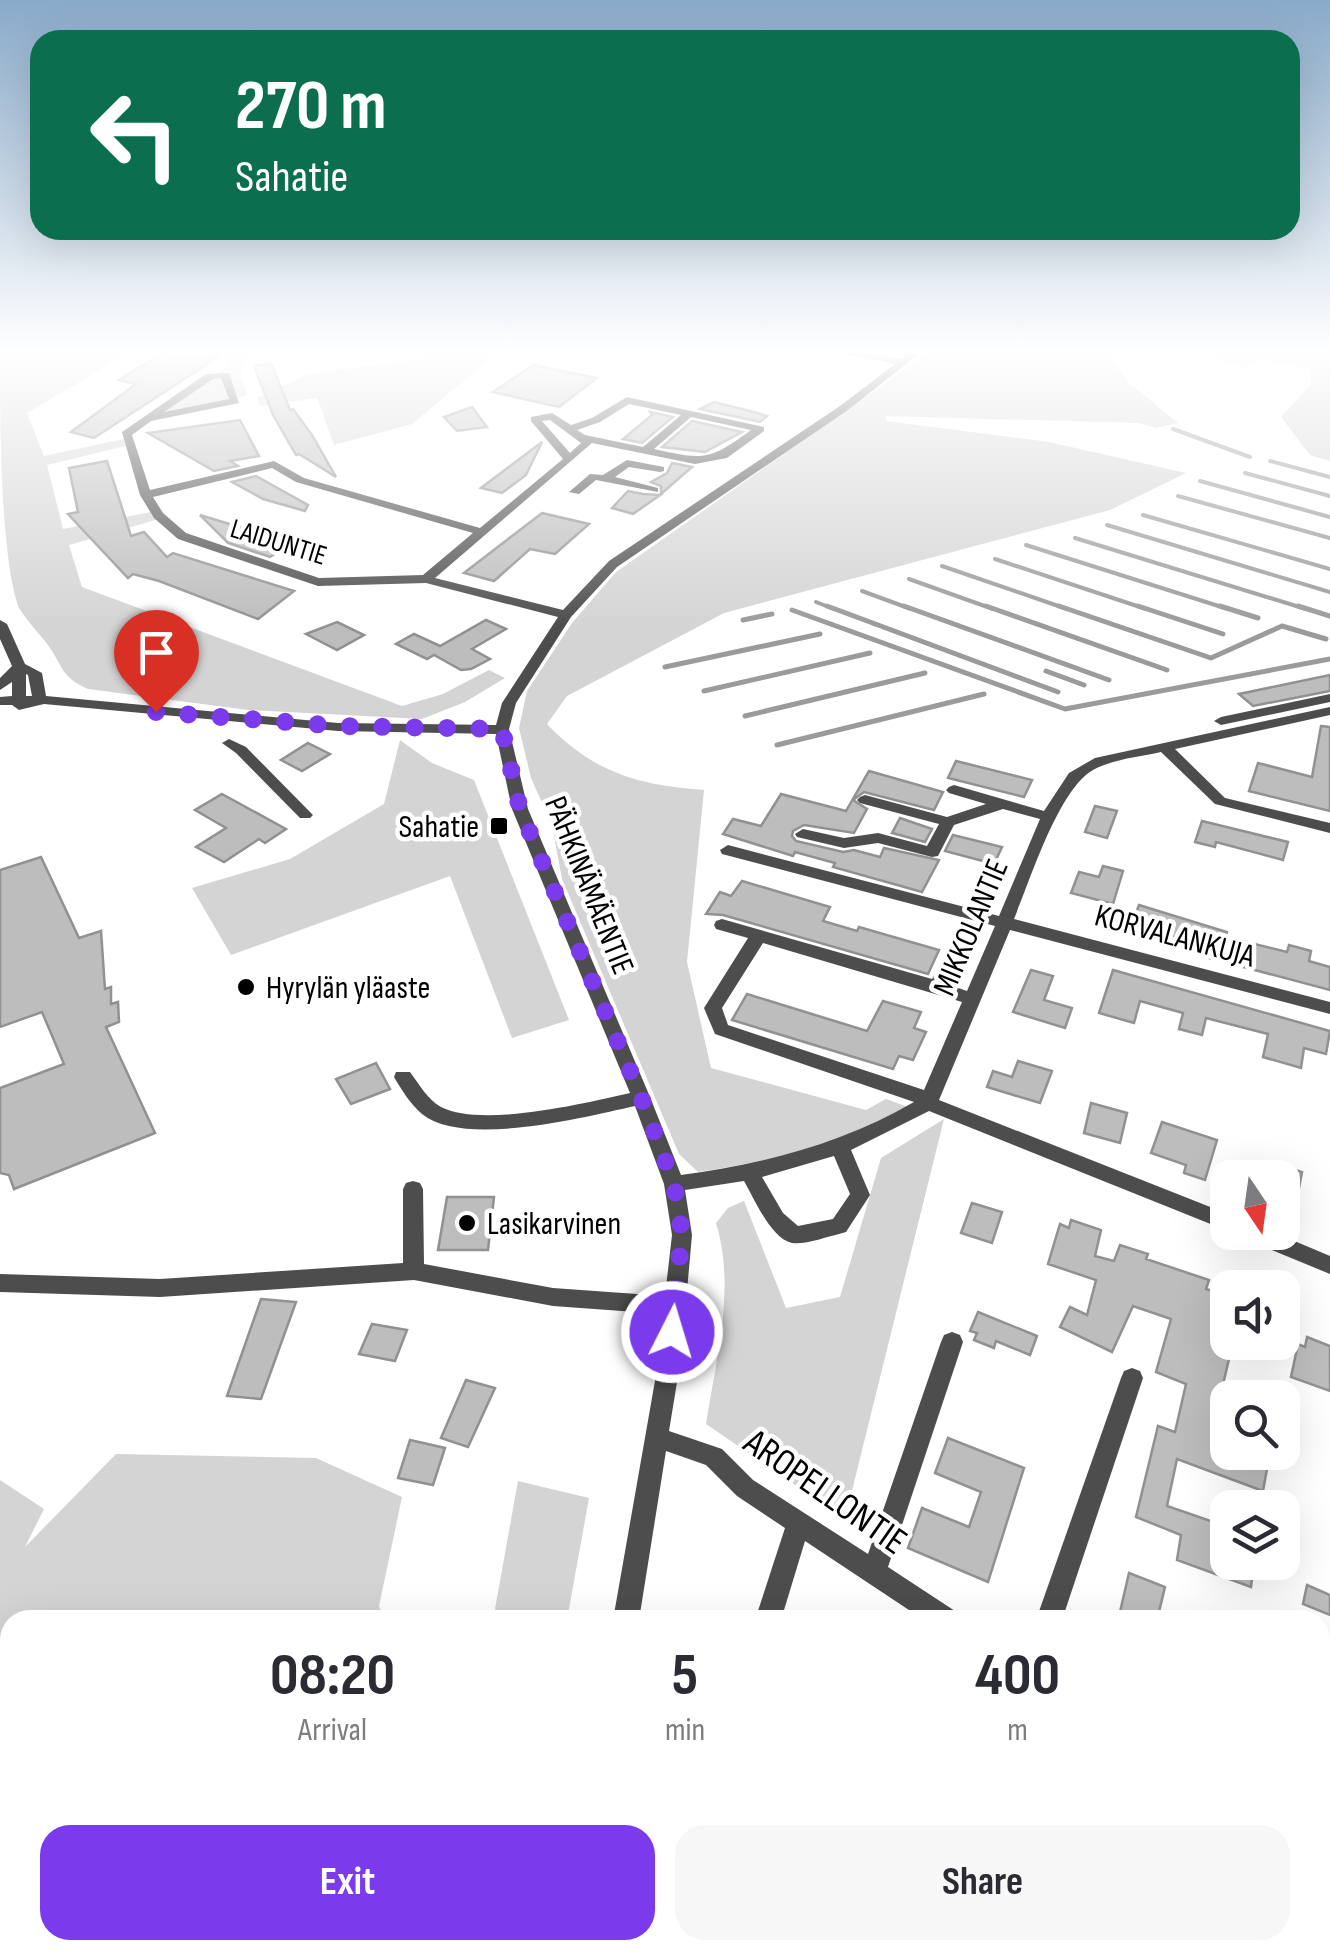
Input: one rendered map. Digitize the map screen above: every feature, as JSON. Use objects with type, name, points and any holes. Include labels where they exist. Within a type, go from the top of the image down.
[{"type":"street","name":"LAIDUNTIE","points":[[129,444],[146,495],[158,515],[182,536],[318,582],[426,578],[566,615]]},
{"type":"street","points":[[557,444],[570,459]]},
{"type":"street","points":[[426,578],[585,444]]},
{"type":"street","points":[[622,444],[695,461],[722,456],[738,444]]},
{"type":"street","points":[[647,449],[653,444]]},
{"type":"street","points":[[0,712],[39,698],[299,724],[502,729],[510,702],[566,615],[613,564],[790,444]]},
{"type":"street","points":[[605,479],[627,462],[665,465],[640,487]]},
{"type":"street","points":[[146,495],[274,464],[300,480],[481,532]]},
{"type":"street","points":[[575,492],[594,476],[654,490]]},
{"type":"street","points":[[0,624],[18,667],[19,706]]},
{"type":"street","points":[[0,686],[18,667]]},
{"type":"street","points":[[18,667],[34,673],[39,698]]},
{"type":"street","points":[[1222,722],[1330,698]]},
{"type":"street","points":[[0,701],[19,706],[105,707]]},
{"type":"street","name":"MIKKOLANTIE","points":[[928,1102],[1069,778],[1079,769],[1163,746],[1222,722],[1330,711]]},
{"type":"street","name":"PÄHKINÄMÄENTIE","points":[[502,729],[520,809],[641,1097],[674,1184],[682,1234],[657,1437],[628,1610]]},
{"type":"street","points":[[229,743],[241,750],[305,815]]},
{"type":"street","points":[[1163,746],[1220,801],[1330,828]]},
{"type":"street","points":[[954,790],[1049,817]]},
{"type":"street","points":[[865,800],[948,822],[1002,804]]},
{"type":"street","points":[[804,834],[844,843],[878,838],[932,852],[948,822]]},
{"type":"street","name":"KORVALANKUJA","points":[[728,850],[1330,1008]]},
{"type":"street","points":[[722,924],[972,998]]},
{"type":"street","points":[[759,936],[713,1008],[721,1030],[919,1095],[928,1102],[1210,1216]]},
{"type":"street","points":[[937,988],[963,936]]},
{"type":"street","points":[[402,1076],[430,1110],[452,1121],[537,1118],[641,1097]]},
{"type":"street","points":[[674,1184],[748,1172],[840,1146],[890,1128],[928,1102]]},
{"type":"street","points":[[748,1172],[776,1219],[794,1236],[839,1226],[860,1195],[840,1146]]},
{"type":"street","points":[[413,1189],[414,1271]]},
{"type":"street","points":[[1294,1250],[1330,1265]]},
{"type":"street","points":[[0,1282],[160,1288],[414,1271],[553,1297],[674,1306]]},
{"type":"street","points":[[874,1572],[952,1342]]},
{"type":"street","points":[[1052,1610],[1132,1378]]},
{"type":"street","name":"AROPELLONTIE","points":[[657,1437],[714,1457],[745,1488],[931,1610]]},
{"type":"street","points":[[771,1610],[798,1524]]},
{"type":"shaded area","points":[[1,444],[39,444],[44,456],[98,444],[130,444],[47,465],[63,529],[156,511],[162,518],[69,545],[82,587],[402,706],[443,694],[489,670],[505,678],[465,702],[422,719],[248,710],[88,689],[64,671],[19,608],[8,555]]},
{"type":"shaded area","points":[[798,444],[1060,444],[1186,473],[1110,510],[724,613],[567,696],[547,724],[582,754],[618,774],[704,790],[687,962],[711,1068],[866,1110],[886,1099],[908,1107],[859,1131],[752,1163],[698,1172],[679,1154],[562,879],[552,825],[531,778],[519,728],[527,691],[572,623],[616,572]]},
{"type":"shaded area","points":[[1302,444],[1330,444],[1330,461],[1310,455]]},
{"type":"shaded area","points":[[400,740],[432,763],[474,780],[569,1020],[512,1038],[450,876],[231,955],[192,888],[290,859],[384,804]]},
{"type":"shaded area","points":[[944,1119],[845,1519],[706,1424],[724,1298],[722,1248],[716,1223],[728,1208],[744,1201],[786,1308],[840,1297],[881,1158]]},
{"type":"shaded area","points":[[116,1454],[316,1458],[402,1497],[381,1610],[0,1610],[0,1480],[44,1509],[25,1547]]},
{"type":"shaded area","points":[[518,1481],[589,1498],[569,1610],[495,1610]]},
{"type":"building","points":[[168,444],[253,444],[259,456],[230,461],[238,466],[214,471]]},
{"type":"building","points":[[290,444],[317,444],[336,477],[299,454]]},
{"type":"building","points":[[541,444],[526,475],[502,493],[481,488]]},
{"type":"building","points":[[665,444],[719,444],[705,452],[662,447]]},
{"type":"building","points":[[107,461],[131,536],[144,532],[167,557],[173,553],[294,591],[258,619],[159,581],[133,574],[128,578],[68,514],[78,512],[69,468]]},
{"type":"building","points":[[672,463],[692,467],[661,494],[661,486],[651,482],[667,473]]},
{"type":"building","points":[[256,476],[308,505],[305,511],[263,499],[232,482]]},
{"type":"building","points":[[628,491],[660,495],[633,514],[612,508]]},
{"type":"building","points":[[542,513],[589,524],[555,554],[530,549],[494,581],[464,573]]},
{"type":"building","points":[[200,515],[262,538],[266,535],[292,543],[270,557],[228,543]]},
{"type":"building","points":[[486,620],[506,629],[472,649],[490,659],[471,669],[461,670],[434,655],[427,659],[396,644],[414,634],[440,646]]},
{"type":"building","points":[[337,622],[364,635],[337,650],[306,634]]},
{"type":"building","points":[[1330,675],[1330,691],[1253,706],[1239,694]]},
{"type":"building","points":[[1321,726],[1330,727],[1330,811],[1249,791],[1258,763],[1312,777]]},
{"type":"building","points":[[308,743],[330,754],[302,771],[281,760]]},
{"type":"building","points":[[956,761],[1032,780],[1024,797],[948,778]]},
{"type":"building","points":[[869,771],[943,792],[934,810],[864,792],[853,800],[867,809],[854,833],[804,825],[793,831],[792,836],[796,841],[843,852],[854,850],[880,857],[884,848],[939,860],[922,892],[833,867],[835,863],[795,852],[793,856],[723,834],[733,819],[761,826],[781,794],[846,811]]},
{"type":"building","points":[[222,794],[286,829],[265,843],[259,839],[224,862],[196,847],[226,828],[195,810]]},
{"type":"building","points":[[1095,806],[1117,811],[1107,838],[1085,832]]},
{"type":"building","points":[[900,818],[932,829],[925,842],[892,833]]},
{"type":"building","points":[[1202,821],[1288,842],[1283,860],[1216,842],[1215,847],[1195,842]]},
{"type":"building","points":[[953,835],[1002,847],[994,864],[945,851]]},
{"type":"building","points":[[41,857],[79,938],[101,931],[105,989],[111,987],[111,1004],[118,1002],[119,1022],[106,1027],[155,1133],[14,1189],[9,1175],[0,1173],[0,1088],[64,1064],[42,1012],[0,1027],[0,870]]},
{"type":"building","points":[[1103,866],[1123,871],[1113,904],[1071,893],[1079,872],[1099,877]]},
{"type":"building","points":[[742,881],[830,907],[823,921],[939,950],[928,974],[723,915],[706,914],[720,892],[731,896]]},
{"type":"building","points":[[1139,905],[1227,932],[1226,937],[1287,952],[1289,945],[1311,951],[1309,961],[1330,967],[1330,990],[1202,956],[1205,945],[1131,925]]},
{"type":"building","points":[[1031,970],[1053,976],[1044,1000],[1072,1008],[1065,1028],[1013,1012]]},
{"type":"building","points":[[1113,970],[1330,1031],[1326,1054],[1304,1048],[1301,1068],[1263,1057],[1268,1034],[1206,1018],[1202,1035],[1179,1029],[1183,1013],[1140,1001],[1134,1023],[1099,1013]]},
{"type":"building","points":[[747,994],[867,1031],[883,1001],[921,1012],[914,1028],[926,1032],[913,1060],[899,1056],[893,1069],[732,1020]]},
{"type":"building","points":[[1018,1061],[1052,1071],[1040,1103],[987,1087],[993,1071],[1012,1077]]},
{"type":"building","points":[[376,1063],[390,1089],[351,1104],[336,1079]]},
{"type":"building","points":[[1091,1103],[1127,1113],[1120,1143],[1084,1133]]},
{"type":"building","points":[[1162,1122],[1217,1140],[1205,1180],[1184,1173],[1186,1165],[1151,1153]]},
{"type":"building","name":"Lasikarvinen","points":[[447,1197],[494,1197],[488,1250],[438,1250]]},
{"type":"building","points":[[972,1203],[1002,1212],[992,1243],[961,1233]]},
{"type":"building","points":[[1071,1220],[1101,1230],[1095,1256],[1114,1261],[1120,1245],[1148,1254],[1146,1259],[1209,1280],[1206,1289],[1210,1290],[1210,1360],[1229,1360],[1224,1380],[1210,1380],[1210,1470],[1267,1470],[1260,1490],[1177,1459],[1167,1506],[1210,1521],[1210,1572],[1177,1560],[1181,1535],[1136,1517],[1158,1426],[1175,1432],[1186,1384],[1156,1372],[1171,1319],[1133,1306],[1112,1352],[1060,1327],[1070,1307],[1087,1315],[1096,1280],[1048,1264],[1060,1224],[1069,1228]]},
{"type":"building","points":[[261,1299],[296,1302],[261,1399],[227,1396]]},
{"type":"building","points":[[978,1312],[1037,1336],[1030,1355],[996,1341],[994,1348],[974,1340],[977,1333],[970,1331]]},
{"type":"building","points":[[372,1324],[407,1330],[395,1361],[359,1354]]},
{"type":"building","points":[[1307,1337],[1330,1346],[1330,1391],[1291,1377],[1295,1360],[1300,1360],[1300,1345],[1305,1347]]},
{"type":"building","points":[[466,1380],[495,1388],[468,1447],[441,1438]]},
{"type":"building","points":[[948,1438],[1024,1468],[988,1582],[908,1548],[922,1508],[969,1527],[981,1492],[935,1473]]},
{"type":"building","points":[[410,1440],[445,1448],[433,1485],[398,1478]]},
{"type":"building","points":[[1129,1573],[1165,1587],[1159,1610],[1120,1610]]},
{"type":"building","points":[[1232,1580],[1252,1580],[1251,1587]]},
{"type":"building","points":[[1307,1585],[1330,1595],[1330,1610],[1303,1604]]},
{"type":"waterway","points":[[1216,444],[1250,457]]},
{"type":"waterway","points":[[1270,461],[1330,477]]},
{"type":"waterway","points":[[1245,473],[1330,496]]},
{"type":"waterway","points":[[1200,481],[1330,517]]},
{"type":"waterway","points":[[1178,496],[1330,538]]},
{"type":"waterway","points":[[1143,515],[1330,569]]},
{"type":"waterway","points":[[1107,525],[1330,592]]},
{"type":"waterway","points":[[1075,538],[1306,609]]},
{"type":"waterway","points":[[1026,545],[1228,609]]},
{"type":"waterway","points":[[995,559],[1146,609]]},
{"type":"waterway","points":[[942,566],[1067,609]]},
{"type":"waterway","points":[[909,579],[993,609]]},
{"type":"waterway","points":[[862,591],[911,609]]},
{"type":"waterway","points":[[816,602],[834,609]]},
{"type":"waterway","points":[[827,606],[1058,692]]},
{"type":"waterway","points":[[904,606],[1109,680]]},
{"type":"waterway","points":[[986,606],[1167,670]]},
{"type":"waterway","points":[[1059,606],[1211,658],[1282,626],[1326,639]]},
{"type":"waterway","points":[[1138,606],[1223,634]]},
{"type":"waterway","points":[[1220,606],[1258,618]]},
{"type":"waterway","points":[[1298,606],[1330,616]]},
{"type":"waterway","points":[[792,610],[1065,709],[1330,659]]},
{"type":"waterway","points":[[743,620],[772,614]]},
{"type":"waterway","points":[[665,667],[820,634]]},
{"type":"waterway","points":[[704,691],[870,653]]},
{"type":"waterway","points":[[1046,671],[1084,685]]},
{"type":"waterway","points":[[745,716],[925,673]]},
{"type":"waterway","points":[[777,745],[984,694]]},
{"type":"place","name":"Sahatie","points":[[499,826]]},
{"type":"place","name":"Hyrylän yläaste","points":[[246,987]]},
{"type":"place","name":"Lasikarvinen","points":[[467,1223]]},
{"type":"route","points":[[156,712],[340,726],[502,729],[520,809],[674,1184],[682,1234],[672,1332]]}]
